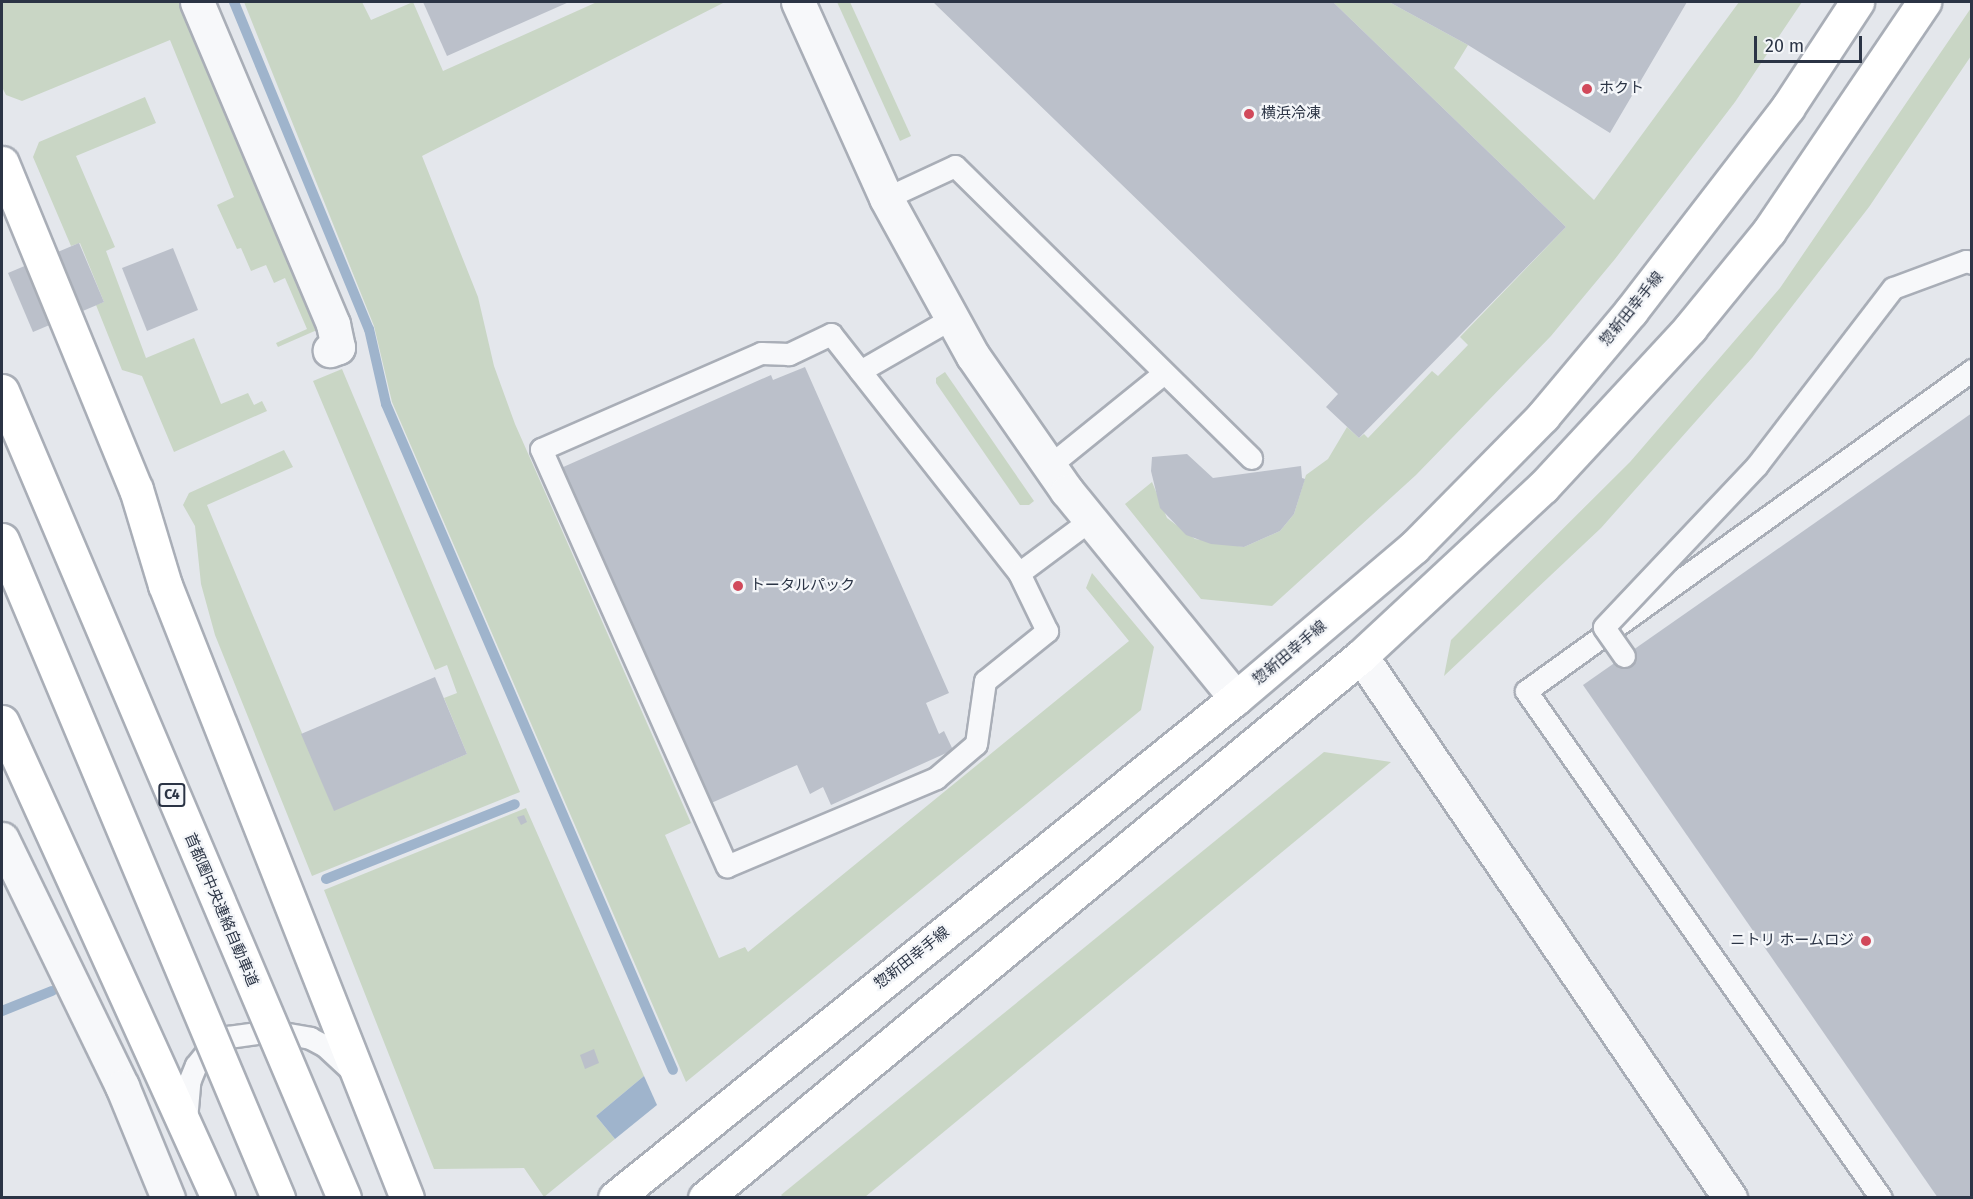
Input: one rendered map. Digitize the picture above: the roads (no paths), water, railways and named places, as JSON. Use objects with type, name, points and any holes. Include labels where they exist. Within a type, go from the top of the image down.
[{"type":"main road","name":"惣新田幸手線","points":[[615,1197],[1236,698],[1414,547],[1543,416],[1708,214],[1788,107],[1857,2]]},
{"type":"main road","points":[[705,1197],[1361,656],[1543,487],[1690,328],[1769,231],[1823,156],[1924,2]]},
{"type":"main road","points":[[2,163],[136,489],[165,585],[355,1074],[407,1197]]},
{"type":"main road","name":"首都圏中央連絡自動車道","points":[[2,391],[344,1197]]},
{"type":"main road","points":[[2,540],[278,1197]]},
{"type":"main road","points":[[2,722],[186,1121],[218,1197]]},
{"type":"street","points":[[197,2],[333,324],[338,347],[330,350]]},
{"type":"street","points":[[798,2],[886,198],[973,356],[1049,466],[1236,698]]},
{"type":"street","points":[[1361,656],[1730,1197]]},
{"type":"street","points":[[2,839],[122,1086],[168,1197]]},
{"type":"lane","points":[[886,198],[955,166],[1251,458]]},
{"type":"lane","points":[[1624,656],[1604,627],[1757,465],[1893,288],[1966,261],[1971,263]]},
{"type":"lane","points":[[860,371],[952,318]]},
{"type":"lane","points":[[831,334],[1019,573],[1047,631],[985,681],[976,744],[936,778],[727,866],[541,448],[761,353],[789,354],[831,334]]},
{"type":"lane","points":[[1881,1197],[1526,691],[1971,370]]},
{"type":"lane","points":[[1049,466],[1164,373]]},
{"type":"lane","points":[[1019,573],[1090,519]]},
{"type":"lane","points":[[186,1121],[189,1082],[196,1065],[212,1045],[228,1037],[271,1031],[309,1038],[325,1046],[355,1074]]},
{"type":"water","points":[[644,1076],[657,1105],[615,1139],[596,1116]]},
{"type":"waterway","points":[[234,2],[369,329],[386,404],[673,1070]]},
{"type":"waterway","points":[[326,879],[515,804]]},
{"type":"waterway","points":[[2,1011],[52,991]]},
{"type":"place","name":"ホクト","points":[[1587,89]]},
{"type":"place","name":"横浜冷凍","points":[[1249,114]]},
{"type":"place","name":"トータルパック","points":[[738,586]]},
{"type":"place","name":"ニトリ ホームロジ","points":[[1866,941]]}]
